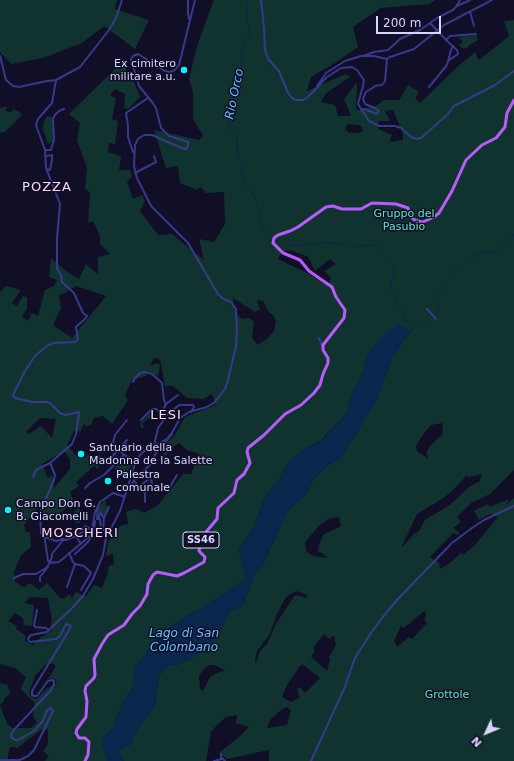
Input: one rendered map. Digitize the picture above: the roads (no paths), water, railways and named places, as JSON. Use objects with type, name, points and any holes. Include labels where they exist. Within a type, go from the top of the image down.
[{"type":"main road","points":[[323,350],[323,345],[344,318],[345,310],[336,297],[332,287],[310,271],[300,260],[283,253],[275,246],[273,241],[275,236],[298,226],[326,207],[333,206],[342,209],[361,209],[372,203],[396,204],[408,208],[413,219],[417,221],[423,222],[434,217],[439,213],[452,191],[466,160],[482,145],[496,138],[505,127],[507,113],[514,100]]},
{"type":"main road","name":"SS46","points":[[86,761],[89,742],[85,738],[79,738],[76,733],[77,729],[86,717],[87,701],[85,691],[86,686],[95,675],[93,664],[96,654],[108,635],[124,625],[140,606],[147,594],[148,584],[153,574],[157,572],[177,576],[184,574],[205,561],[205,557],[200,551],[202,539],[217,519],[218,508],[234,493],[237,480],[244,474],[250,463],[247,452],[248,448],[264,435],[279,419],[301,405],[317,389],[320,385],[328,363],[328,358],[323,350]]},
{"type":"street","points":[[0,56],[6,80],[13,86],[19,87],[56,80],[80,67],[110,30],[122,0]]},
{"type":"street","points":[[188,0],[189,20]]},
{"type":"street","points":[[134,156],[135,144],[138,139],[144,135],[152,136],[184,149],[187,148],[188,142],[165,134],[161,128],[156,108],[139,86],[132,59],[133,56],[138,54],[165,71],[170,72],[175,70],[179,65],[195,0]]},
{"type":"street","points":[[261,0],[265,50],[268,59],[279,71],[288,93],[292,98],[296,100],[303,100],[308,97],[327,77],[341,68],[352,67],[357,70],[364,80],[358,104],[368,121],[379,126],[395,126],[401,128],[411,138],[421,138],[448,114],[454,106],[495,85],[514,70]]},
{"type":"street","points":[[456,7],[460,0]]},
{"type":"street","points":[[313,92],[326,73],[345,61],[368,53],[388,50],[400,39],[420,30],[464,2],[470,0]]},
{"type":"street","points":[[361,56],[374,56],[388,59],[414,49],[444,25],[492,0]]},
{"type":"street","points":[[470,12],[474,26]]},
{"type":"street","points":[[430,23],[457,50],[458,54],[448,61]]},
{"type":"street","points":[[446,40],[450,36],[476,34]]},
{"type":"street","points":[[429,87],[440,75],[448,61],[453,46]]},
{"type":"street","points":[[361,110],[364,109],[377,114],[379,111],[365,104],[363,100],[366,92],[375,86],[382,85],[385,81],[388,59]]},
{"type":"street","points":[[33,477],[36,470],[50,463],[73,442],[79,412],[65,415],[47,402],[32,402],[15,398],[13,395],[35,356],[54,343],[75,342],[78,340],[76,327],[86,318],[74,293],[62,282],[61,275],[57,269],[56,238],[60,204],[46,168],[45,150],[36,124],[40,116],[52,103],[56,80]]},
{"type":"street","points":[[129,484],[131,485],[152,463],[156,452],[170,437],[180,418],[191,412],[211,405],[218,399],[225,389],[233,361],[237,330],[236,309],[231,302],[222,298],[218,294],[188,243],[151,206],[136,173],[134,156],[128,137],[126,113],[149,98]]},
{"type":"street","points":[[45,150],[51,150],[54,140],[53,120],[55,115],[64,109]]},
{"type":"street","points":[[45,156],[52,155],[50,170],[46,168]]},
{"type":"street","points":[[136,173],[156,162],[154,156]]},
{"type":"street","points":[[427,309],[436,319]]},
{"type":"street","points":[[319,338],[323,350]]},
{"type":"street","points":[[133,382],[140,373],[145,372],[152,374],[162,383],[166,405]]},
{"type":"street","points":[[163,421],[162,412],[166,405],[178,395]]},
{"type":"street","points":[[154,446],[158,428],[166,416],[179,405],[193,405],[194,407],[191,412]]},
{"type":"street","points":[[141,420],[152,409],[162,412],[166,416]]},
{"type":"street","points":[[127,420],[113,440],[118,450],[136,461]]},
{"type":"street","points":[[0,760],[20,760],[28,756],[34,750],[53,711],[51,708],[48,708],[43,721],[34,731],[18,740],[12,738],[11,734],[51,690],[54,681],[48,681],[36,696],[32,695],[32,691],[71,626],[66,624],[60,636],[56,639],[30,642],[28,639],[31,635],[42,634],[49,630],[79,600],[93,579],[103,555],[106,538],[120,512],[136,461],[143,452],[167,439],[173,432]]},
{"type":"street","points":[[108,461],[127,440]]},
{"type":"street","points":[[125,443],[129,447]]},
{"type":"street","points":[[85,488],[90,483],[104,475],[124,455]]},
{"type":"street","points":[[50,463],[55,475],[54,480],[40,512],[40,533],[47,546],[48,561],[50,564]]},
{"type":"street","points":[[146,469],[150,474],[153,489],[156,490],[166,490],[177,475]]},
{"type":"street","points":[[140,486],[150,478]]},
{"type":"street","points":[[134,481],[140,486],[146,495],[145,502]]},
{"type":"street","points":[[74,554],[89,542],[95,512],[98,505],[113,493],[125,497]]},
{"type":"street","points":[[98,505],[97,519],[100,519],[101,521],[101,530]]},
{"type":"street","points":[[311,761],[344,690],[355,658],[382,618],[397,600],[452,543],[484,520],[514,506]]},
{"type":"street","points":[[95,521],[94,530],[104,530],[104,518],[109,507]]},
{"type":"street","points":[[98,519],[101,512],[104,518]]},
{"type":"street","points":[[44,538],[56,541],[66,540],[83,532],[85,526],[91,529]]},
{"type":"street","points":[[14,578],[22,574],[36,574],[50,564],[59,562],[91,535]]},
{"type":"street","points":[[76,536],[81,544]]},
{"type":"street","points":[[40,581],[40,577],[50,564],[52,554],[64,539]]},
{"type":"street","points":[[69,553],[75,564],[84,566],[91,573],[81,590]]},
{"type":"street","points":[[67,587],[75,564]]},
{"type":"street","points":[[37,610],[34,625],[35,627],[46,628],[49,630]]},
{"type":"street","points":[[221,754],[222,759],[225,761]]},
{"type":"street","points":[[214,761],[222,759]]},
{"type":"water","name":"Lago di San Colombano","points":[[398,324],[410,332],[393,356],[377,399],[353,440],[340,459],[327,465],[314,479],[304,496],[287,512],[263,565],[256,571],[243,605],[230,611],[221,630],[205,649],[191,659],[175,665],[171,664],[159,675],[155,706],[136,731],[131,744],[118,751],[124,761],[108,761],[102,745],[104,737],[113,728],[122,704],[135,683],[135,668],[156,639],[178,621],[246,579],[239,550],[254,526],[263,501],[292,459],[300,452],[322,440],[347,413],[351,396],[364,370],[367,355],[384,334]]},
{"type":"waterway","name":"Rio Orco","points":[[248,0],[247,20],[250,33],[240,55],[242,69],[234,92],[234,106],[228,127],[237,137],[237,148],[245,186],[254,196],[264,230],[273,237]]},
{"type":"waterway","points":[[410,332],[415,327],[439,314],[438,295],[451,274],[471,257],[487,252],[499,253],[514,234]]},
{"type":"waterway","name":"Rio Orco","points":[[275,239],[287,245],[295,246],[327,242],[351,247],[375,245],[394,268],[391,287],[395,300],[412,330]]},
{"type":"place","name":"Ex cimitero militare a.u.","points":[[184,70]]},
{"type":"place","name":"Santuario della Madonna de la Salette","points":[[81,454]]},
{"type":"place","name":"Palestra comunale","points":[[108,481]]},
{"type":"place","name":"Campo Don G. B. Giacomelli","points":[[8,510]]},
{"type":"district","name":"POZZA","points":[[47,188]]},
{"type":"district","name":"LESI","points":[[166,416]]},
{"type":"district","name":"MOSCHERI","points":[[80,534]]},
{"type":"park label","name":"Gruppo del Pasubio","points":[[404,220]]},
{"type":"park label","name":"Grottole","points":[[447,695]]}]
